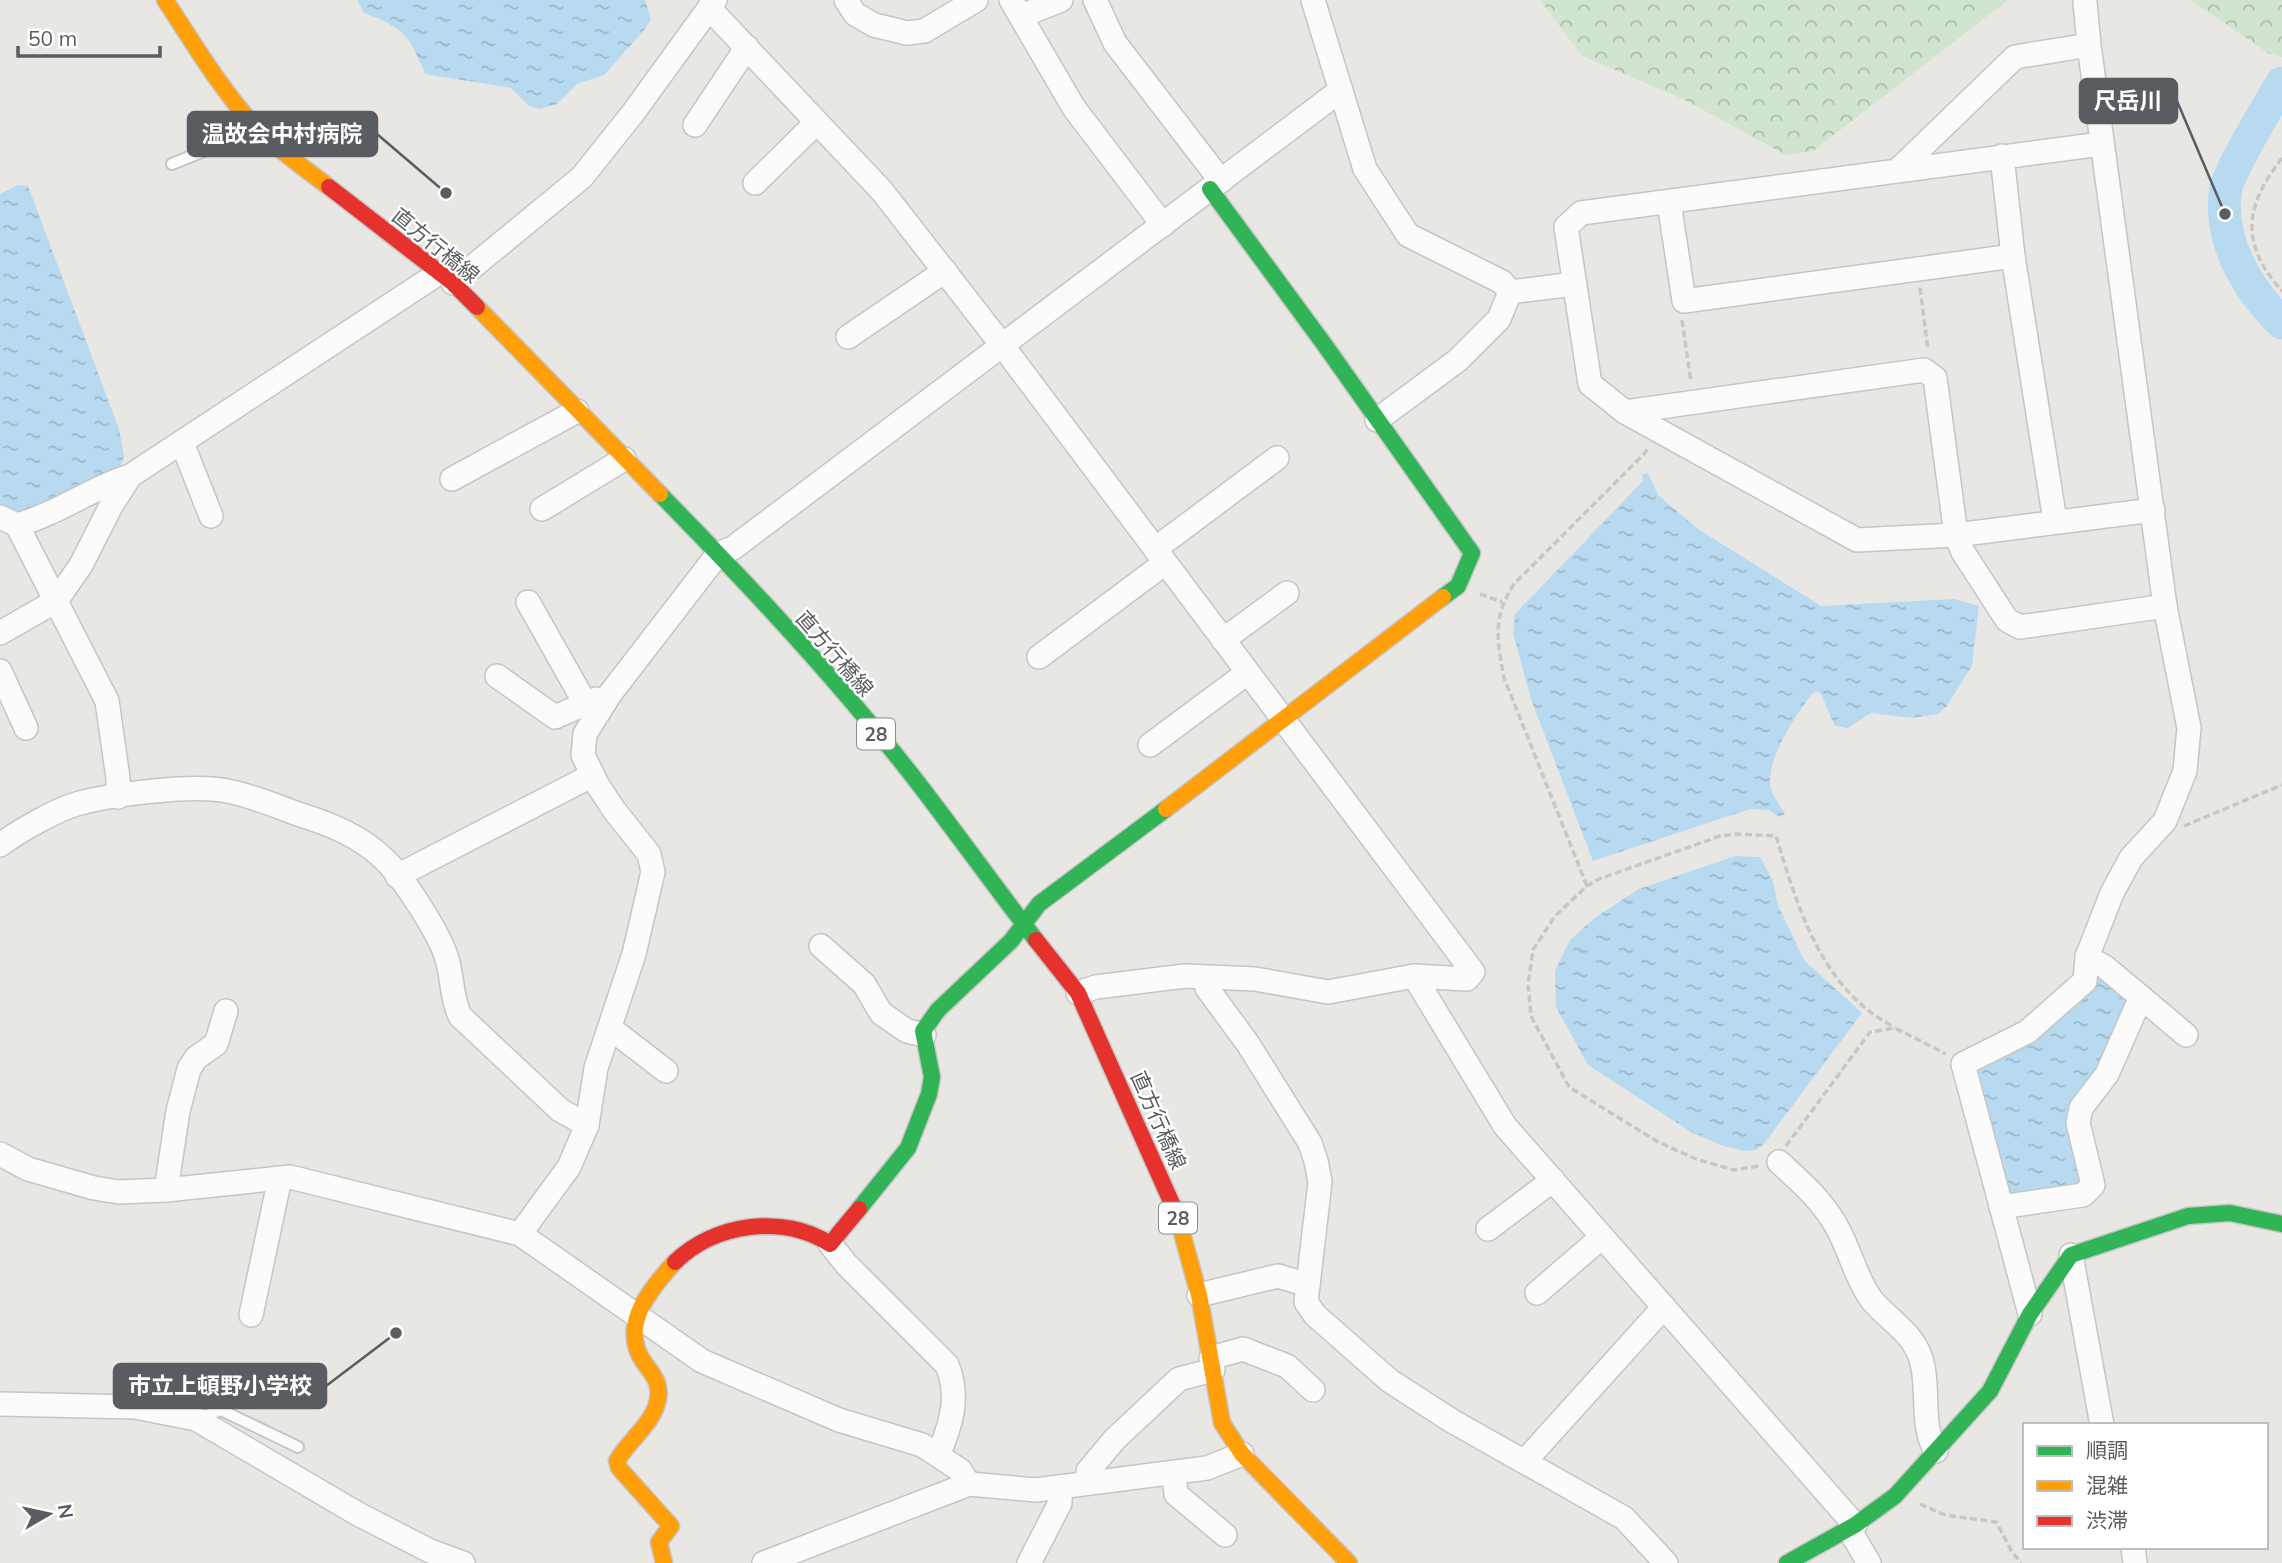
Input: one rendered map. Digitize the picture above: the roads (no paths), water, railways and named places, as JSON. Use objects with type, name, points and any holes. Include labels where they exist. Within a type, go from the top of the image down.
[{"type":"street","name":"直方行橋線","points":[[165,0],[222,85],[258,129],[446,278],[718,554],[800,642],[908,771],[1078,993],[1175,1208],[1199,1295],[1222,1423],[1242,1454],[1349,1563]]},
{"type":"street","points":[[846,0],[855,14],[873,25],[907,33],[924,31],[976,0]]},
{"type":"street","points":[[1061,0],[1016,8],[1074,108],[1163,225]]},
{"type":"street","points":[[830,1244],[908,1148],[929,1094],[932,1077],[923,1031],[938,1010],[1011,941],[1038,904],[1458,586],[1472,553],[1115,43],[1095,0]]},
{"type":"street","points":[[1314,0],[1365,169],[1408,235],[1502,282],[1510,292]]},
{"type":"street","points":[[2030,1314],[1963,1064],[2027,1032],[2085,981],[2087,957],[2112,893],[2131,858],[2165,821],[2185,771],[2189,728],[2165,606],[2101,144],[2085,2]]},
{"type":"street","points":[[118,797],[118,778],[107,701],[57,601],[8,521],[38,519],[114,481],[130,476],[446,278],[582,177],[633,113],[712,4],[747,47],[882,191],[945,271],[1473,972],[1466,979],[1413,976],[1328,992],[1255,979],[1185,976],[1096,986],[1078,993]]},
{"type":"street","points":[[1898,170],[2015,57],[2089,46]]},
{"type":"street","points":[[695,125],[747,47]]},
{"type":"street","points":[[520,1234],[569,1167],[587,1125],[596,1068],[634,954],[653,872],[649,854],[614,810],[583,755],[585,734],[595,703],[718,554],[733,548],[1341,90]]},
{"type":"street","points":[[755,183],[817,122]]},
{"type":"street","points":[[2101,144],[1581,213],[1566,227],[1574,284],[1590,384],[1625,412],[1857,540],[1956,534],[2153,510]]},
{"type":"street","points":[[2002,156],[2013,256],[2055,522]]},
{"type":"street","points":[[1669,202],[1684,301],[2013,256]]},
{"type":"street","points":[[848,337],[945,271]]},
{"type":"street","points":[[1510,292],[1574,284]]},
{"type":"street","points":[[1377,420],[1458,360],[1499,319],[1510,292]]},
{"type":"street","points":[[1625,412],[1924,370],[1935,378],[1956,534],[1963,552],[2007,620],[2020,627],[2165,606]]},
{"type":"street","points":[[452,479],[577,411]]},
{"type":"street","points":[[182,443],[211,516]]},
{"type":"street","points":[[1039,657],[1277,458]]},
{"type":"street","points":[[542,509],[624,459]]},
{"type":"street","points":[[0,633],[57,601],[81,565],[111,506],[130,476]]},
{"type":"street","points":[[1223,640],[1287,593]]},
{"type":"street","points":[[528,602],[595,703]]},
{"type":"street","points":[[0,671],[26,728]]},
{"type":"street","points":[[1150,745],[1247,673]]},
{"type":"street","points":[[496,676],[555,718],[595,703]]},
{"type":"street","points":[[397,876],[593,775]]},
{"type":"street","points":[[0,845],[15,834],[78,804],[195,789],[231,791],[318,820],[359,838],[387,862],[433,928],[447,960],[454,1003],[460,1016],[560,1110],[587,1125]]},
{"type":"street","points":[[821,946],[864,984],[881,1013],[906,1031],[924,1035]]},
{"type":"street","points":[[2087,957],[2105,967],[2186,1035]]},
{"type":"street","points":[[1413,976],[1505,1126],[1852,1527],[1869,1563]]},
{"type":"street","points":[[1204,977],[1207,988],[1248,1044],[1303,1132],[1317,1161],[1320,1182],[1306,1302],[1315,1315],[1390,1381],[1452,1421],[1624,1518],[1666,1563]]},
{"type":"street","points":[[2001,1207],[2083,1195],[2093,1185],[2078,1123],[2081,1108],[2107,1074],[2141,997]]},
{"type":"street","points":[[166,1190],[178,1111],[190,1069],[196,1058],[216,1045],[226,1011]]},
{"type":"street","points":[[610,1028],[666,1071]]},
{"type":"street","points":[[0,1155],[28,1169],[94,1188],[119,1192],[166,1190],[290,1177],[520,1234],[702,1361],[839,1420],[922,1446],[960,1470],[969,1485]]},
{"type":"street","points":[[1779,1162],[1819,1199],[1838,1229],[1870,1298],[1908,1334],[1920,1355],[1925,1376],[1930,1442],[1936,1451]]},
{"type":"street","points":[[251,1315],[279,1178]]},
{"type":"street","points":[[1488,1229],[1553,1180]]},
{"type":"street","points":[[1787,1563],[1852,1527],[1895,1496],[1990,1391],[2030,1314],[2071,1255],[2188,1216],[2230,1213],[2282,1224]]},
{"type":"street","points":[[664,1563],[659,1542],[671,1526],[619,1468],[617,1461],[658,1403],[659,1382],[640,1357],[637,1348],[636,1316],[670,1267],[694,1247],[736,1231],[762,1225],[797,1228],[817,1234],[830,1244],[847,1265],[947,1365],[953,1378],[953,1415],[938,1455]]},
{"type":"street","points":[[1537,1293],[1602,1237]]},
{"type":"street","points":[[2071,1255],[2102,1423]]},
{"type":"street","points":[[1199,1295],[1278,1276],[1308,1285]]},
{"type":"street","points":[[1525,1461],[1664,1307]]},
{"type":"street","points":[[1090,1483],[1088,1471],[1115,1439],[1179,1379],[1243,1349],[1287,1366],[1312,1390]]},
{"type":"street","points":[[0,1404],[135,1407],[196,1419],[358,1514],[430,1551],[463,1563]]},
{"type":"street","points":[[764,1563],[969,1485],[1036,1490],[1207,1468],[1242,1454]]},
{"type":"street","points":[[1174,1472],[1176,1494],[1225,1535]]},
{"type":"street","points":[[1029,1563],[1060,1503],[1060,1487]]},
{"type":"lane","points":[[172,164],[258,129]]},
{"type":"lane","points":[[196,1419],[221,1410],[298,1447]]},
{"type":"water","points":[[357,0],[645,0],[651,19],[604,75],[577,84],[557,104],[539,109],[529,106],[511,88],[425,74],[404,34],[388,23],[364,13]]},
{"type":"water","points":[[18,185],[28,186],[119,429],[124,457],[120,467],[16,516],[0,508],[0,194]]},
{"type":"water","points":[[1648,473],[1658,495],[1698,529],[1821,606],[1954,599],[1979,606],[1972,666],[1946,707],[1938,714],[1912,718],[1871,713],[1848,728],[1835,726],[1821,694],[1817,691],[1812,694],[1790,726],[1772,766],[1771,789],[1785,814],[1779,817],[1769,810],[1750,809],[1593,861],[1531,699],[1513,633],[1515,614],[1643,481],[1642,474]]},
{"type":"water","points":[[1735,856],[1760,857],[1773,881],[1778,905],[1804,960],[1862,1013],[1763,1145],[1756,1150],[1745,1151],[1723,1146],[1691,1132],[1588,1065],[1556,1007],[1555,971],[1570,940],[1596,917],[1639,889]]},
{"type":"water","points":[[2099,976],[2128,999],[2100,1076],[2074,1103],[2086,1183],[2007,1200],[1972,1078],[1980,1063],[2065,1016]]},
{"type":"waterway","points":[[2282,83],[2234,168],[2227,186],[2224,207],[2226,226],[2238,262],[2257,295],[2282,323]]},
{"type":"place","name":"温故会中村病院","points":[[446,193]]},
{"type":"place","name":"尺岳川","points":[[2225,214]]},
{"type":"place","name":"市立上頓野小学校","points":[[396,1333]]}]
